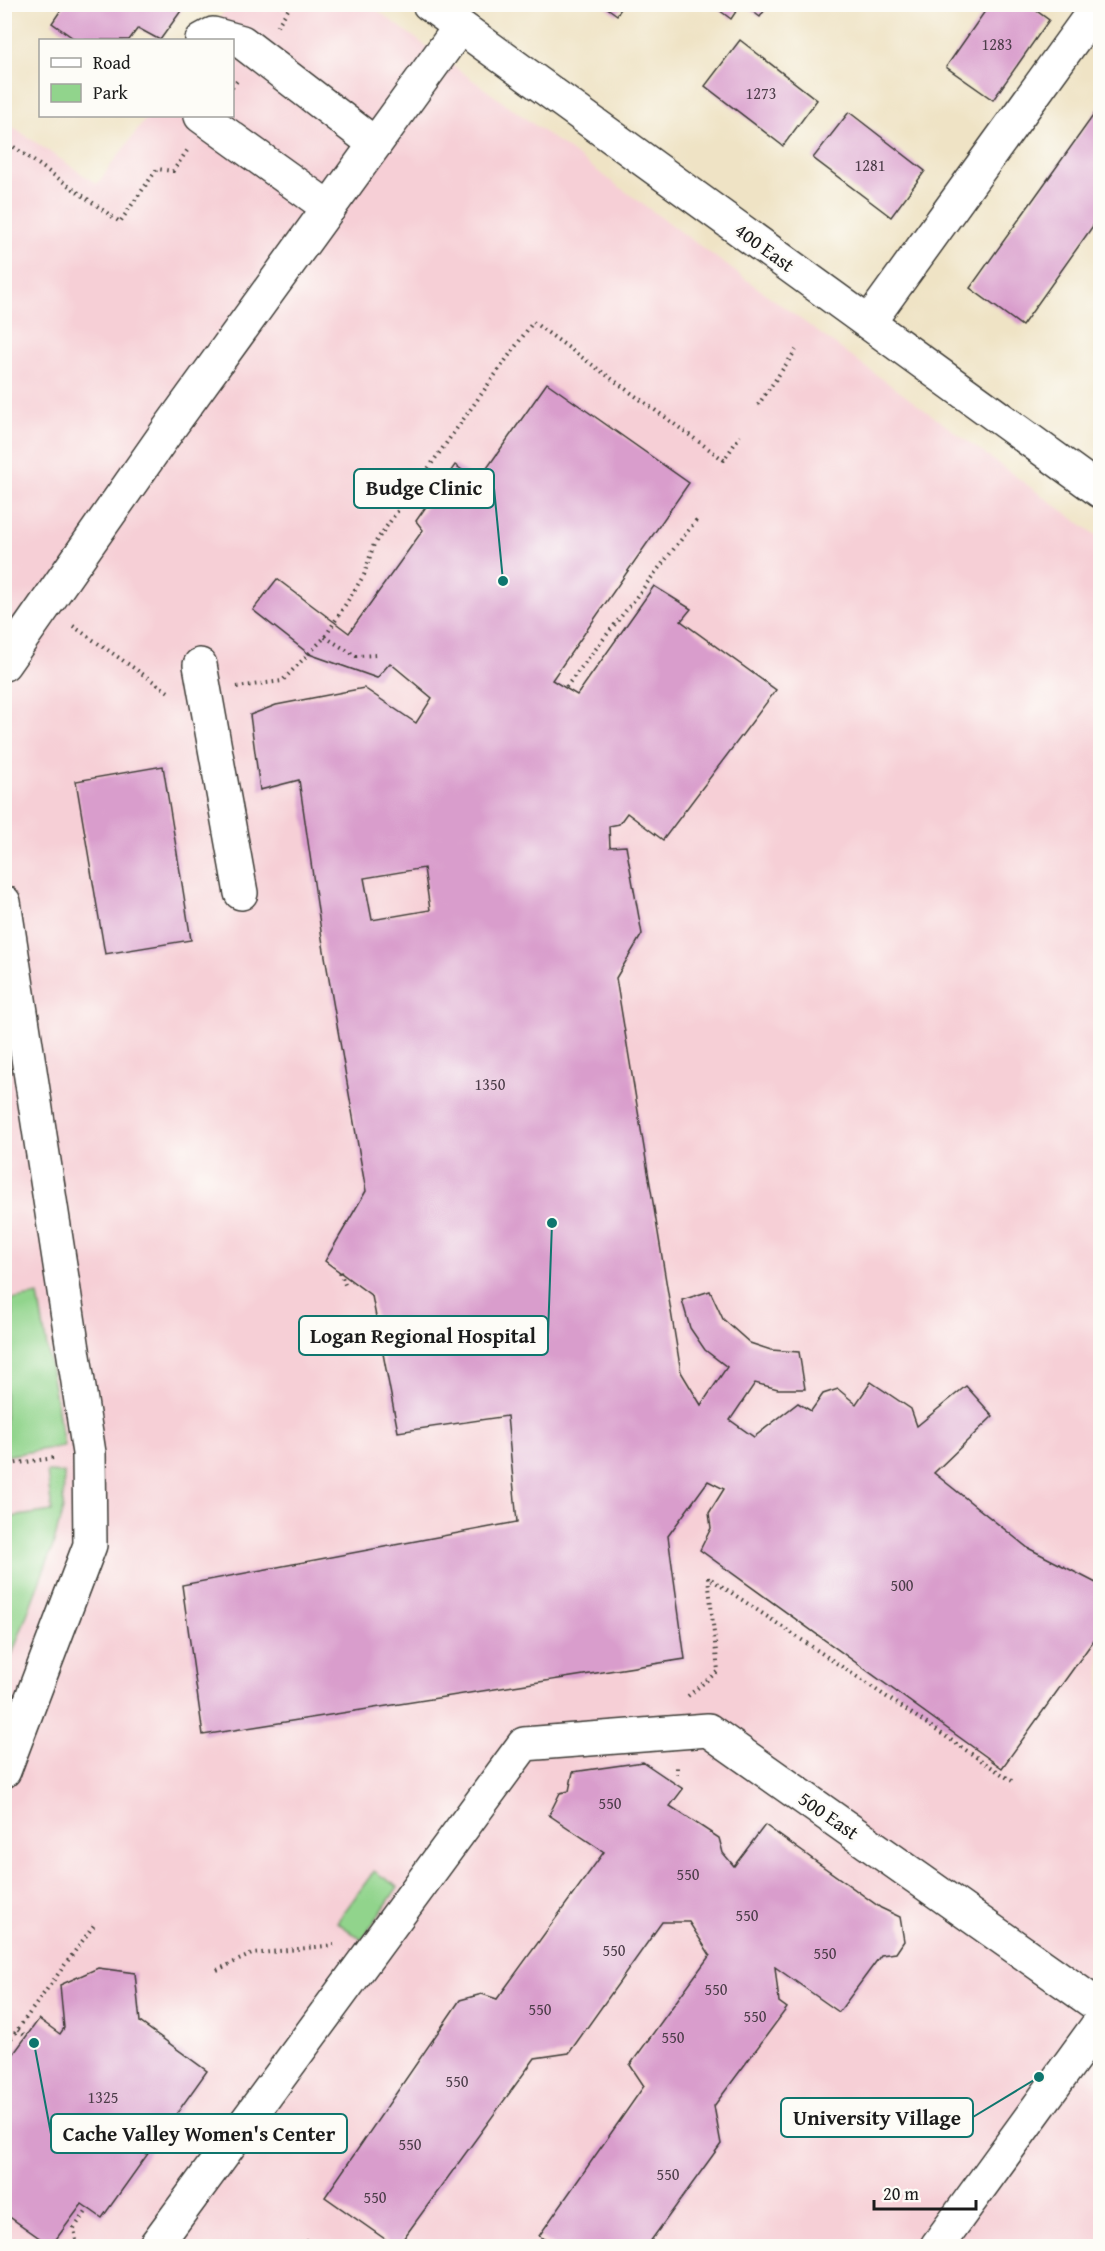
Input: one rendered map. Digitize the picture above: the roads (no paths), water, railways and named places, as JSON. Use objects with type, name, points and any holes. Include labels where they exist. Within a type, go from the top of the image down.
[{"type":"street","name":"400 East","points":[[429,4],[1101,491]]},
{"type":"street","points":[[869,322],[1099,4]]},
{"type":"street","points":[[4,664],[170,427],[460,27]]},
{"type":"street","points":[[204,39],[213,34],[231,39]]},
{"type":"street","points":[[234,40],[242,42],[375,144]]},
{"type":"street","points":[[205,118],[329,208]]},
{"type":"street","points":[[203,678],[241,893]]},
{"type":"street","points":[[4,902],[89,1452],[90,1545],[4,1771]]},
{"type":"street","name":"500 East","points":[[156,2247],[524,1744],[708,1730],[1101,2007]]},
{"type":"street","points":[[937,2247],[1101,2022]]},
{"type":"place","name":"Budge Clinic","points":[[503,581]]},
{"type":"place","name":"Logan Regional Hospital","points":[[552,1223]]},
{"type":"place","name":"Cache Valley Women's Center","points":[[34,2043]]},
{"type":"place","name":"University Village","points":[[1039,2077]]}]
